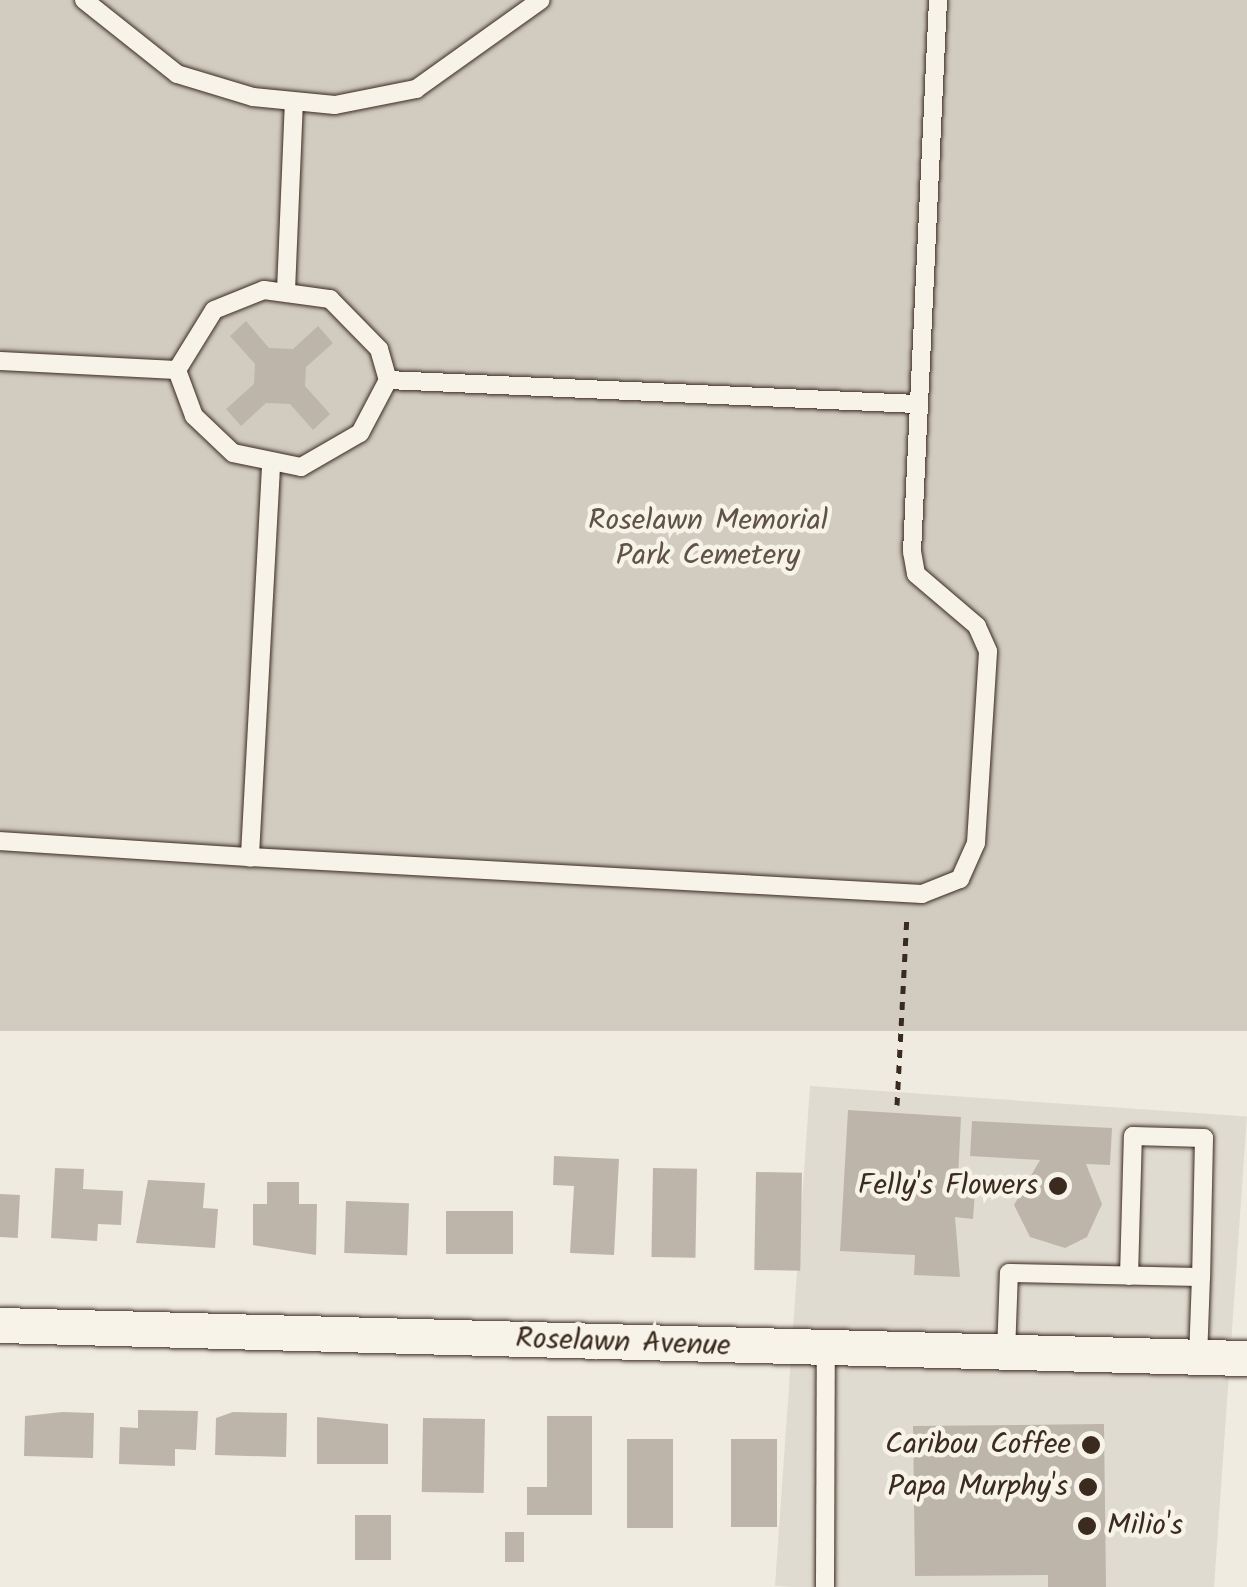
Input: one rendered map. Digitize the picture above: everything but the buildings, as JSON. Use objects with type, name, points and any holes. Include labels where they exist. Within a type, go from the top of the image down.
[{"type":"street","name":"Roselawn Avenue","points":[[0,1324],[1247,1358]]},
{"type":"lane","points":[[84,0],[177,74],[294,104],[416,89],[541,0]]},
{"type":"lane","points":[[0,841],[909,894],[944,889],[972,862],[988,651],[976,626],[916,574],[917,404],[938,0]]},
{"type":"lane","points":[[286,291],[294,104]]},
{"type":"lane","points":[[178,370],[196,330],[233,296],[286,291],[330,299],[358,322],[388,380]]},
{"type":"lane","points":[[0,360],[178,370]]},
{"type":"lane","points":[[178,370],[211,435],[271,468],[301,466],[360,433],[388,380]]},
{"type":"lane","points":[[388,380],[917,404]]},
{"type":"lane","points":[[250,857],[271,468]]},
{"type":"lane","points":[[1129,1276],[1132,1136],[1204,1138],[1198,1357]]},
{"type":"lane","points":[[1006,1353],[1009,1273],[1200,1277]]},
{"type":"lane","points":[[824,1587],[826,1349]]},
{"type":"path","points":[[897,1105],[909,894]]},
{"type":"shaded area","points":[[810,1086],[1247,1117],[1214,1587],[775,1586]]},
{"type":"green space","name":"Roselawn Memorial Park Cemetery","points":[[0,0],[1247,0],[1247,1031],[0,1031]]},
{"type":"place","name":"Felly's Flowers","points":[[1058,1186]]},
{"type":"place","name":"Caribou Coffee","points":[[1091,1445]]},
{"type":"place","name":"Papa Murphy's","points":[[1088,1487]]},
{"type":"place","name":"Milio's","points":[[1087,1526]]}]
